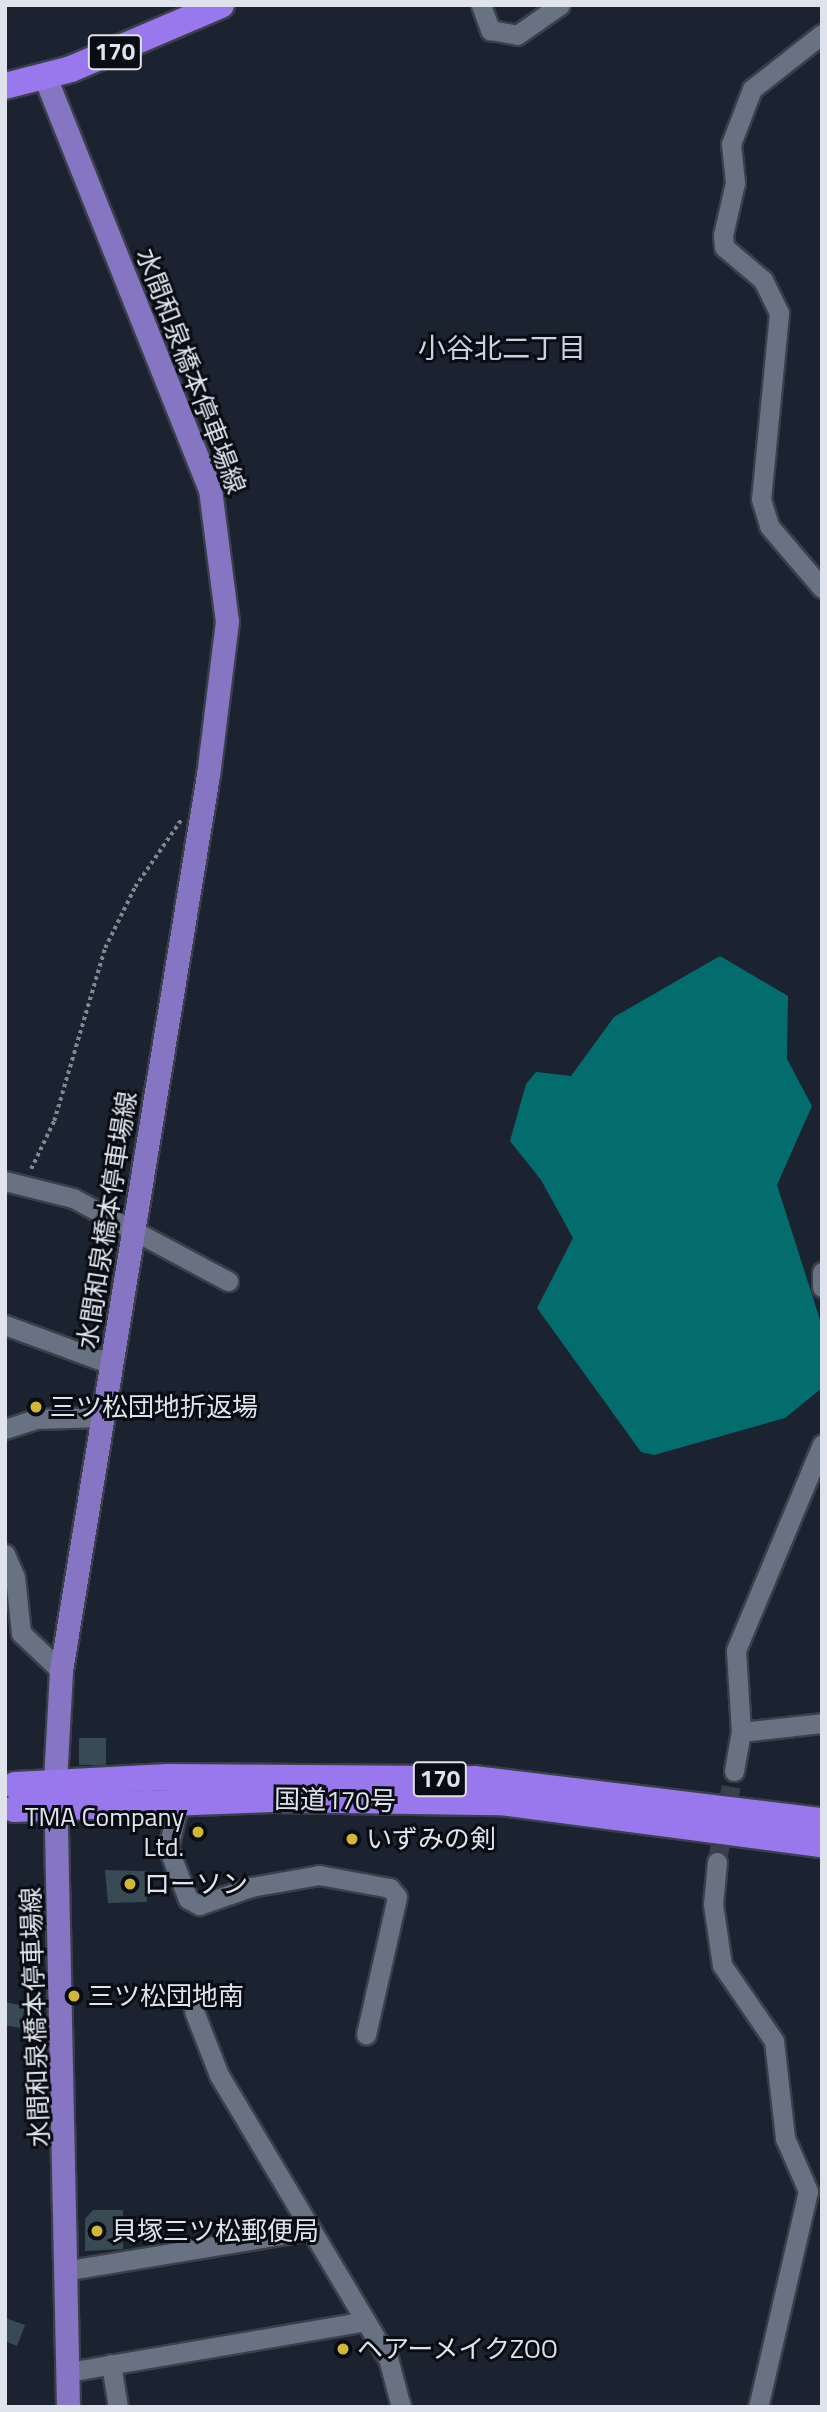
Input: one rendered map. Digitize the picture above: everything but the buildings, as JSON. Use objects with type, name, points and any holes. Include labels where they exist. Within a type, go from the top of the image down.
[{"type":"highway","name":"170","points":[[5,86],[45,77],[221,5]]},
{"type":"highway","name":"国道170号","points":[[15,1797],[56,1793],[474,1779],[822,1821]]},
{"type":"highway","name":"国道170号","points":[[56,1793],[179,1802],[501,1802],[822,1844]]},
{"type":"main road","name":"水間和泉橋本停車場線","points":[[45,77],[210,489],[226,589],[223,671],[61,1671],[56,1793],[69,2270],[68,2407]]},
{"type":"street","points":[[481,5],[490,30],[517,35],[560,5]]},
{"type":"street","points":[[822,34],[752,89],[731,144],[736,183],[723,235],[724,247],[762,280],[779,313],[761,499],[769,526],[822,588]]},
{"type":"street","points":[[5,1181],[28,1182],[134,1228],[228,1281]]},
{"type":"street","points":[[822,1272],[822,1287]]},
{"type":"street","points":[[5,1325],[111,1364]]},
{"type":"street","points":[[5,1429],[35,1419],[104,1417]]},
{"type":"street","points":[[734,1771],[740,1732],[736,1650],[822,1444]]},
{"type":"street","points":[[5,1554],[15,1577],[21,1633],[61,1671]]},
{"type":"street","points":[[740,1732],[822,1723]]},
{"type":"street","points":[[179,1802],[168,1848],[188,1899],[199,1905],[251,1886],[319,1875],[390,1888],[397,1897],[366,2035]]},
{"type":"street","points":[[717,1863],[713,1904],[722,1965],[774,2041],[787,2149],[808,2191],[758,2407]]},
{"type":"street","points":[[194,2011],[219,2075],[388,2358],[401,2407]]},
{"type":"street","points":[[69,2270],[312,2230]]},
{"type":"street","points":[[68,2372],[366,2321]]},
{"type":"street","points":[[111,2364],[118,2407]]},
{"type":"path","points":[[28,1182],[34,1152],[54,1121],[105,948],[171,830]]},
{"type":"shaded area","points":[[720,956],[788,996],[787,1059],[812,1106],[777,1185],[822,1326],[822,1388],[785,1418],[654,1455],[641,1452],[537,1308],[573,1238],[541,1180],[510,1141],[526,1084],[536,1072],[571,1076],[614,1017]]},
{"type":"tunnel","points":[[717,1862],[734,1771]]},
{"type":"place","name":"三ツ松団地折返場","points":[[36,1407]]},
{"type":"place","name":"TMA Company Ltd.","points":[[198,1832]]},
{"type":"place","name":"いずみの剣","points":[[352,1839]]},
{"type":"place","name":"ローソン","points":[[130,1884]]},
{"type":"place","name":"三ツ松団地南","points":[[74,1996]]},
{"type":"place","name":"貝塚三ツ松郵便局","points":[[97,2231]]},
{"type":"place","name":"ヘアーメイクZOO","points":[[343,2349]]},
{"type":"district","name":"小谷北二丁目","points":[[502,348]]}]
